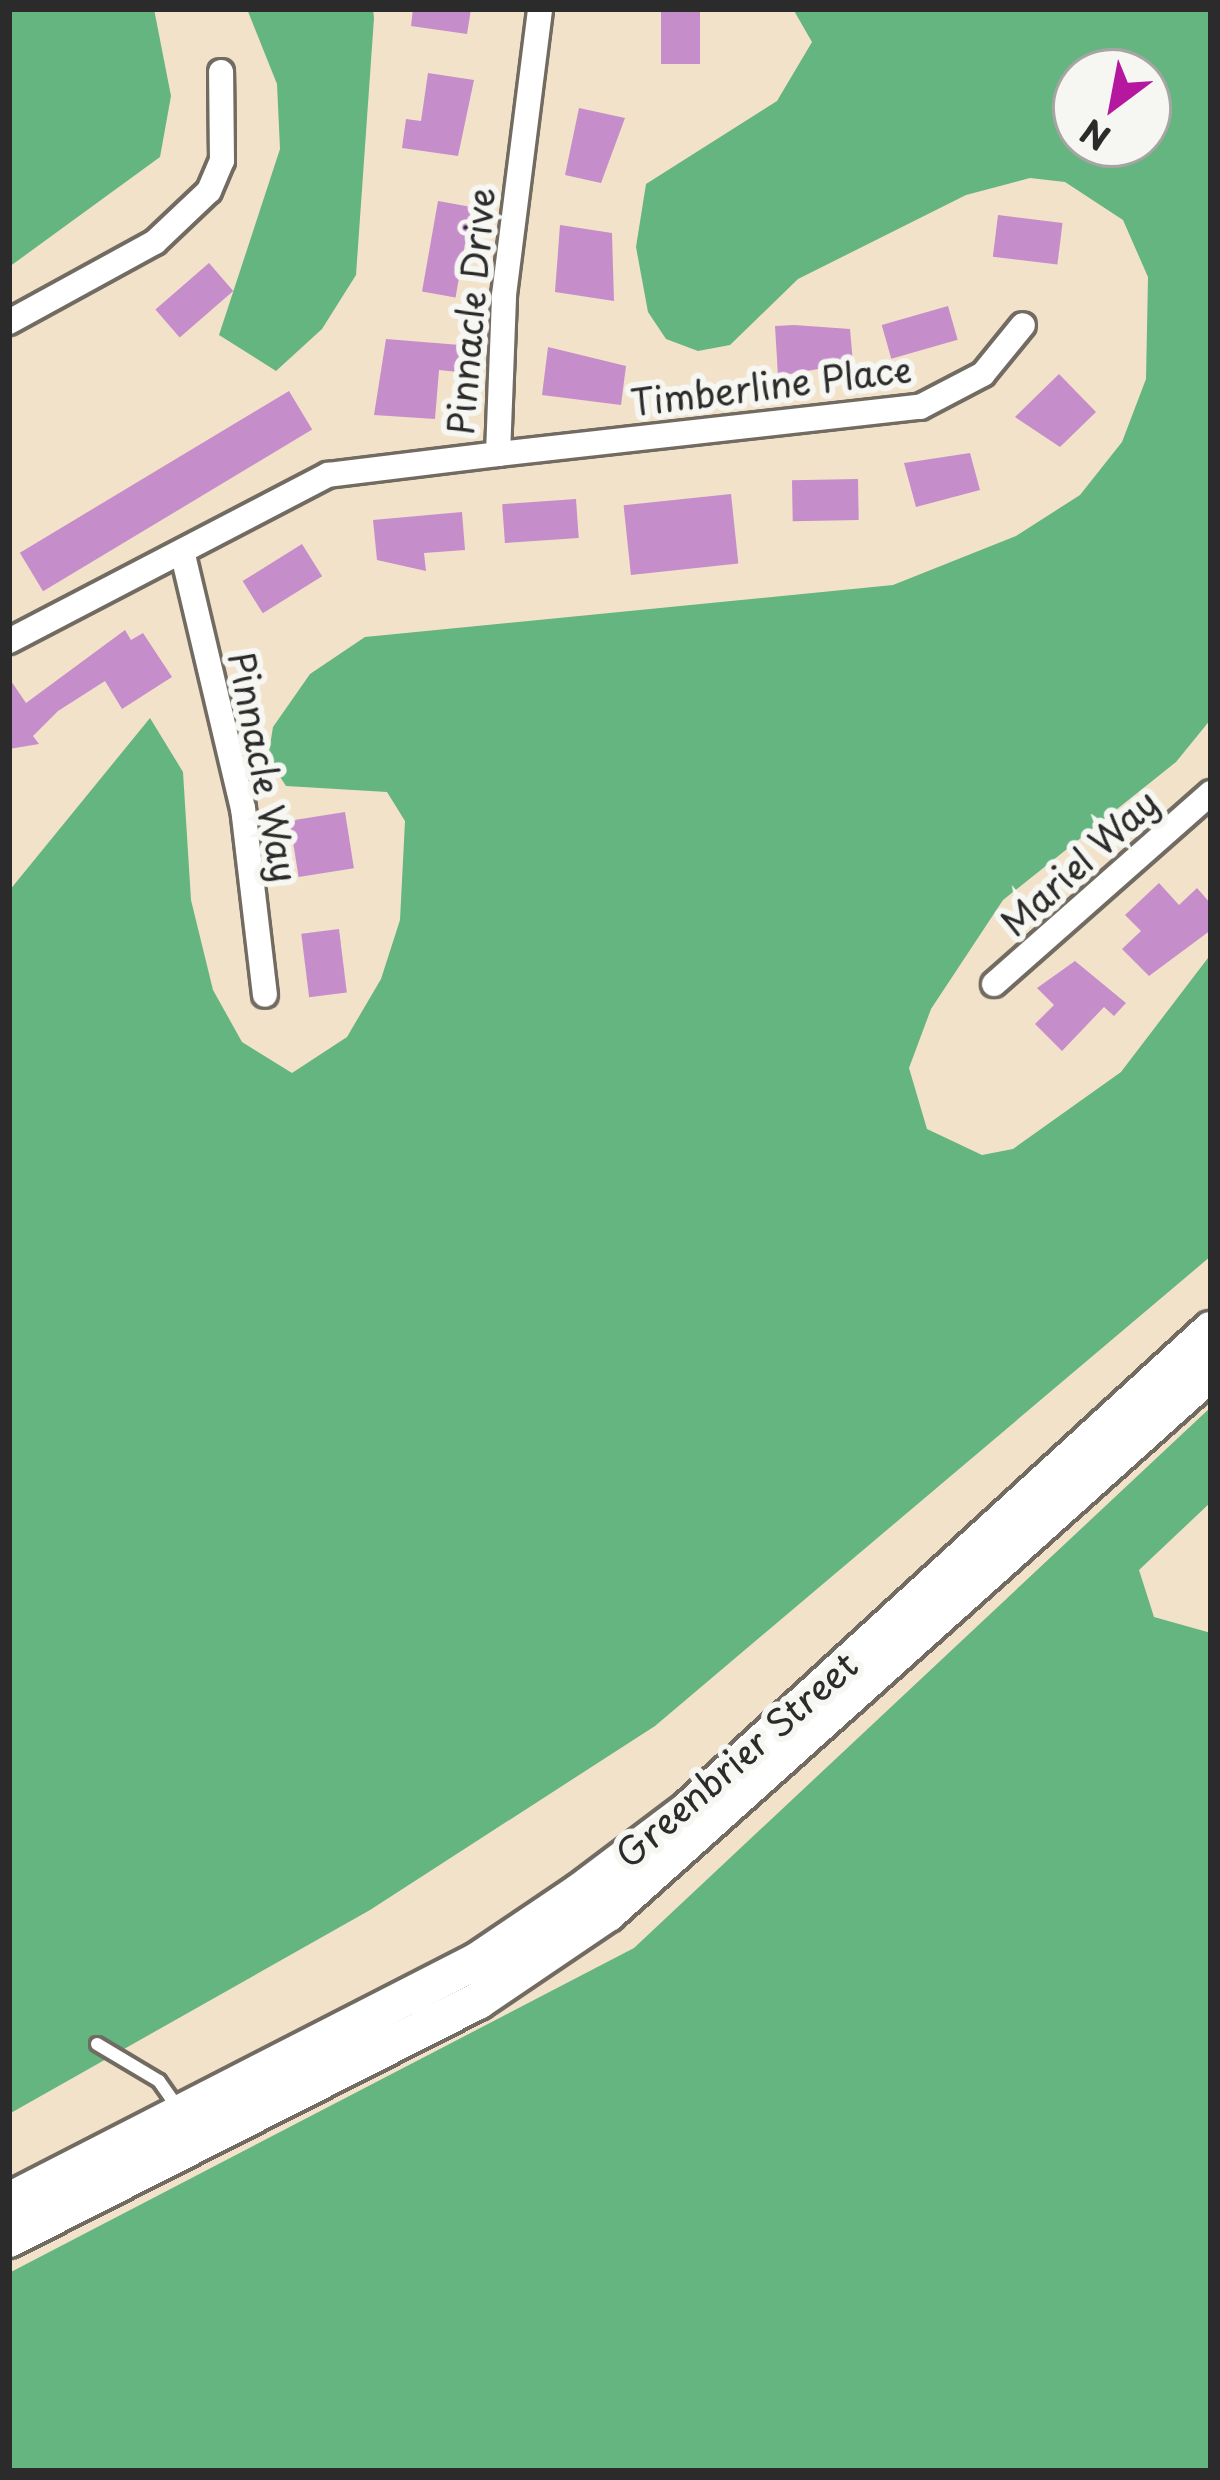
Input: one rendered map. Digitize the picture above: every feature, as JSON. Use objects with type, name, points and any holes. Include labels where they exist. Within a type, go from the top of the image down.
[{"type":"main road","name":"Greenbrier Street","points":[[9,2201],[476,1961],[707,1813],[1211,1330]]},
{"type":"main road","name":"Greenbrier Street","points":[[9,2239],[478,2001],[707,1813],[1211,1372]]},
{"type":"street","name":"Pinnacle Drive","points":[[9,641],[183,555],[328,475],[498,454],[504,295],[540,9]]},
{"type":"street","points":[[9,322],[155,242],[209,191],[222,161],[221,72]]},
{"type":"street","name":"Timberline Place","points":[[498,454],[920,407],[983,374],[1023,325]]},
{"type":"street","name":"Pinnacle Way","points":[[183,555],[243,808],[266,995]]},
{"type":"street","name":"Mariel Way","points":[[994,984],[1211,793]]},
{"type":"lane","points":[[97,2044],[159,2080],[202,2142]]},
{"type":"green space","points":[[9,9],[154,9],[171,96],[160,157],[9,267]]},
{"type":"green space","points":[[247,9],[373,9],[374,18],[356,275],[322,329],[276,371],[219,335],[280,149],[277,84]]},
{"type":"green space","points":[[793,9],[1211,9],[1211,719],[1176,762],[1003,900],[931,1009],[909,1068],[927,1129],[982,1155],[1013,1149],[1121,1072],[1211,954],[1211,1256],[655,1726],[370,1910],[9,2114],[9,891],[150,718],[183,772],[191,900],[213,990],[242,1042],[292,1073],[347,1037],[381,979],[400,920],[405,821],[387,792],[286,786],[268,758],[273,727],[310,674],[365,637],[893,585],[1016,536],[1080,495],[1122,442],[1146,379],[1148,277],[1123,220],[1065,182],[1030,178],[966,195],[798,279],[730,345],[698,351],[666,339],[648,312],[636,247],[646,184],[777,101],[812,42]]},
{"type":"green space","points":[[1211,1407],[1211,1502],[1139,1570],[1154,1617],[1211,1633],[1211,2471],[9,2471],[9,2273],[634,1948]]},
{"type":"building","points":[[413,9],[471,9],[467,34],[411,26]]},
{"type":"building","points":[[661,9],[700,9],[700,64],[661,64]]},
{"type":"building","points":[[428,73],[474,80],[458,156],[402,148],[406,119],[421,121]]},
{"type":"building","points":[[579,108],[625,118],[601,183],[565,175]]},
{"type":"building","points":[[438,201],[471,207],[456,298],[422,292]]},
{"type":"building","points":[[998,215],[1063,223],[1057,265],[993,257]]},
{"type":"building","points":[[560,225],[612,233],[614,301],[555,292]]},
{"type":"building","points":[[209,263],[233,291],[180,338],[155,310]]},
{"type":"building","points":[[948,306],[958,340],[891,359],[882,325]]},
{"type":"building","points":[[775,326],[850,329],[853,363],[778,376]]},
{"type":"building","points":[[386,339],[460,345],[458,372],[439,370],[435,419],[374,415]]},
{"type":"building","points":[[548,347],[626,366],[621,405],[542,395]]},
{"type":"building","points":[[1059,374],[1096,412],[1060,447],[1015,417]]},
{"type":"building","points":[[289,391],[312,430],[43,591],[20,553]]},
{"type":"building","points":[[970,453],[980,490],[916,507],[904,463]]},
{"type":"building","points":[[858,479],[859,520],[793,521],[792,480]]},
{"type":"building","points":[[731,494],[738,564],[631,575],[624,505]]},
{"type":"building","points":[[576,499],[579,538],[505,543],[502,504]]},
{"type":"building","points":[[462,512],[465,550],[424,553],[426,571],[377,560],[373,520]]},
{"type":"building","points":[[302,544],[322,576],[263,613],[243,581]]},
{"type":"building","points":[[125,630],[131,640],[143,633],[172,677],[122,709],[105,681],[58,711],[33,736],[39,744],[9,749],[9,678],[26,703]]},
{"type":"building","points":[[345,812],[354,868],[299,877],[290,821]]},
{"type":"building","points":[[1159,883],[1179,905],[1197,888],[1211,904],[1211,930],[1149,976],[1122,949],[1141,931],[1125,915]]},
{"type":"building","points":[[339,929],[347,993],[309,997],[301,934]]},
{"type":"building","points":[[1075,961],[1126,1003],[1114,1016],[1104,1007],[1062,1051],[1035,1024],[1054,1005],[1037,988]]}]
